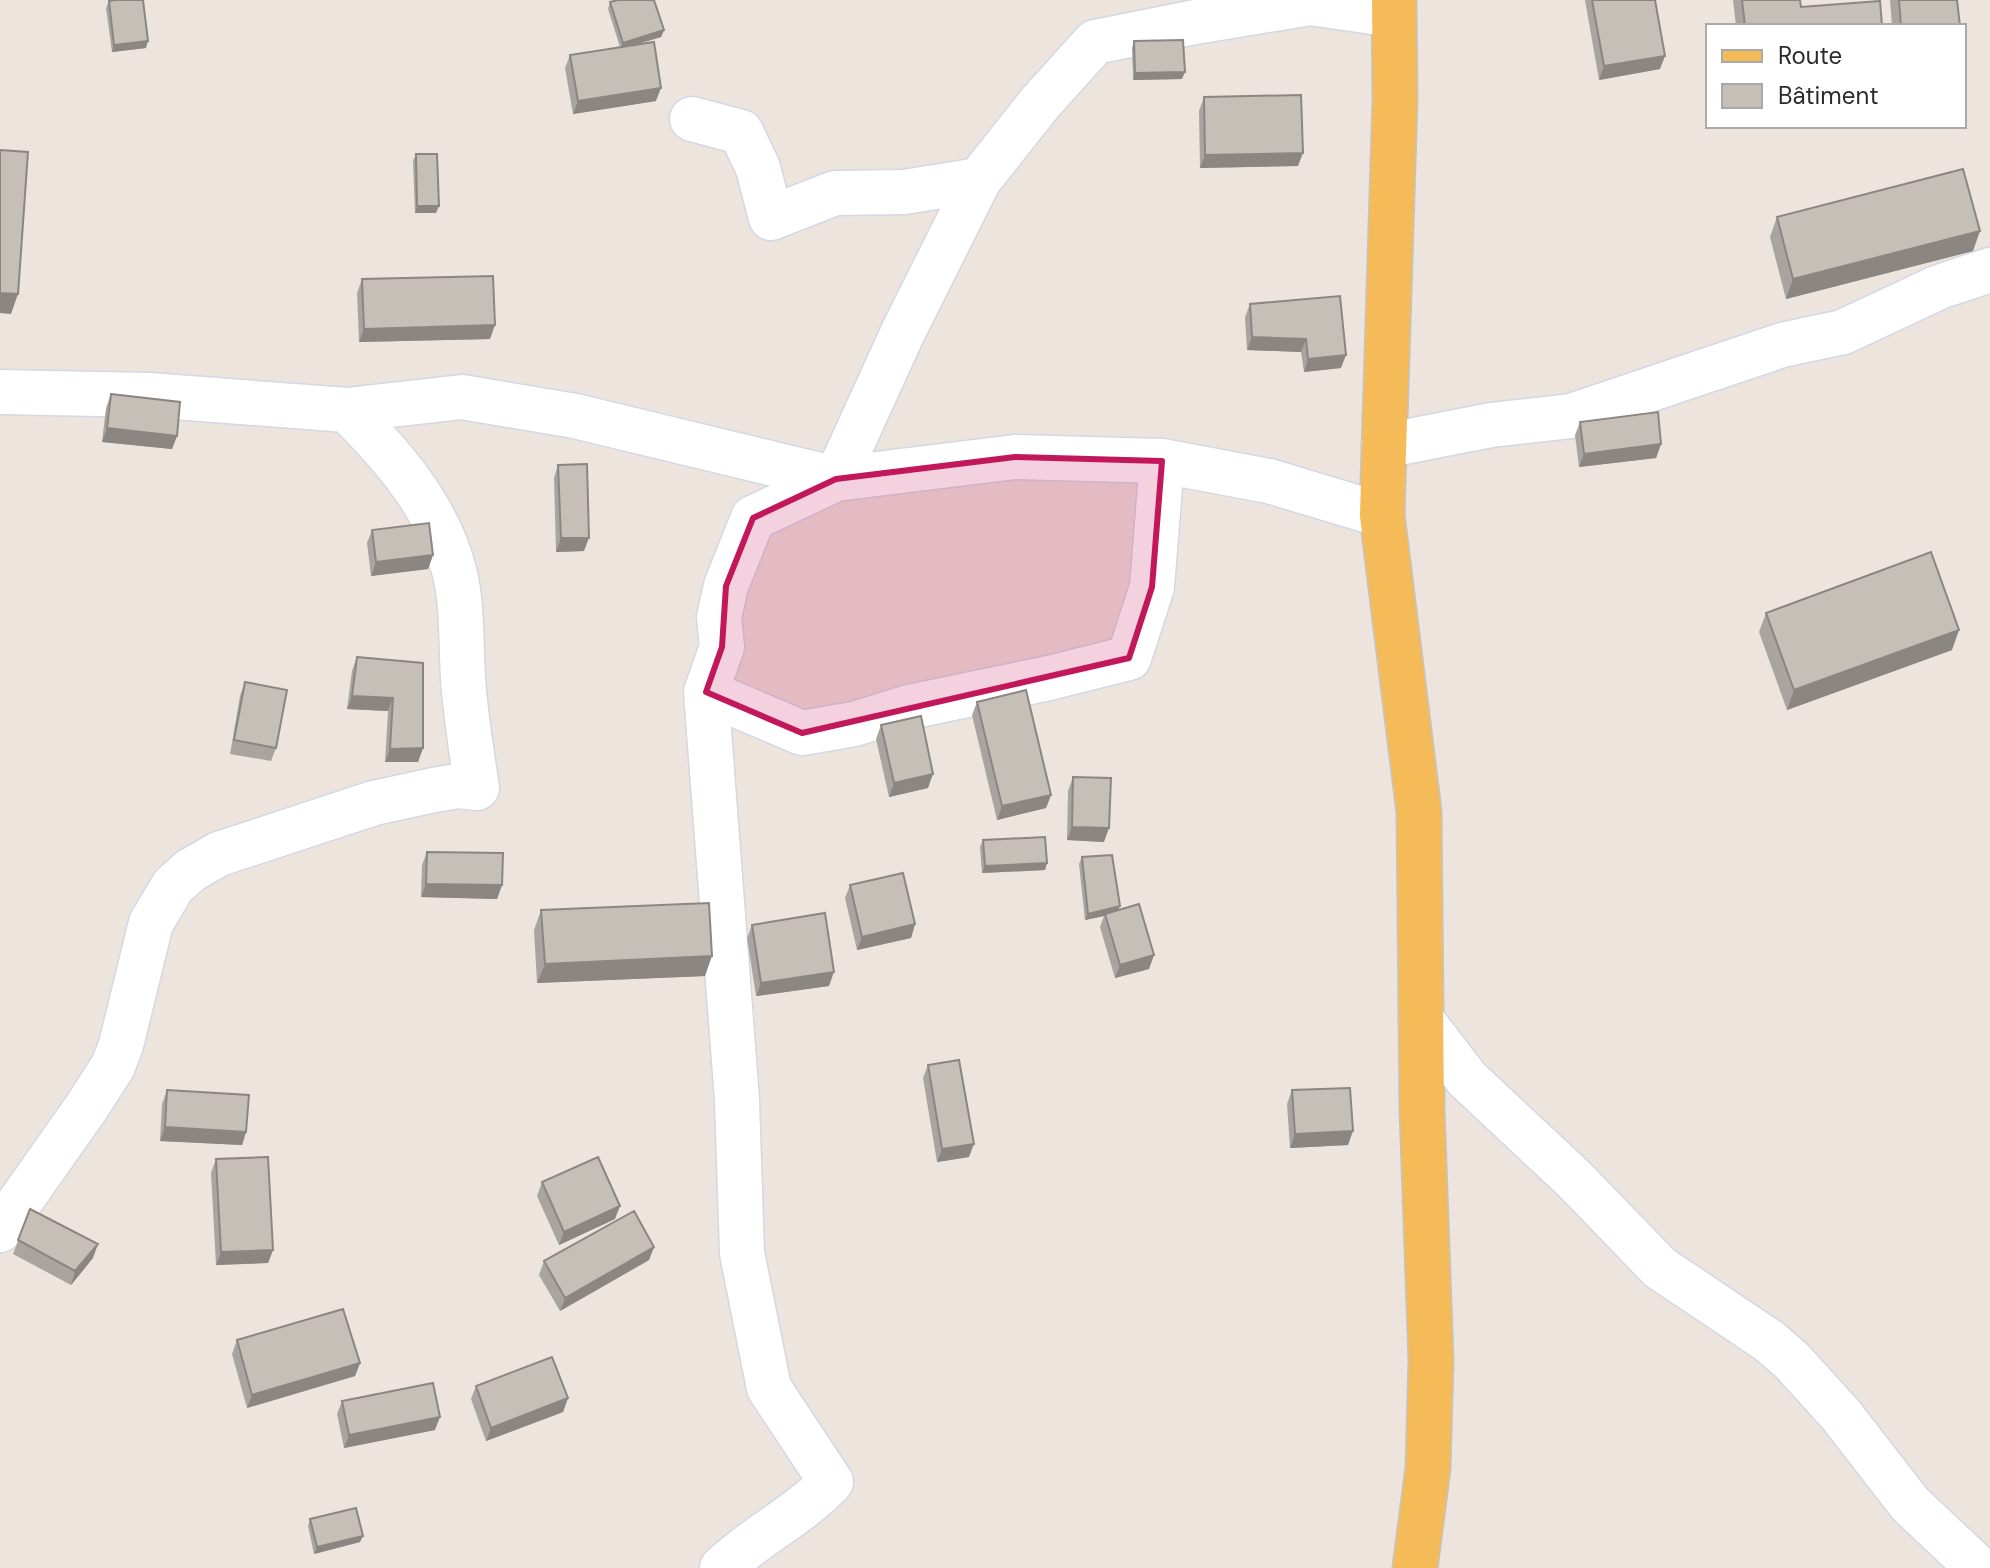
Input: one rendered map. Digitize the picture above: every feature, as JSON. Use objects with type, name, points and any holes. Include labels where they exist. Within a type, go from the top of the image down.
[{"type":"main road","points":[[1394,8],[1395,99],[1382,515],[1419,812],[1421,1019],[1431,1360],[1428,1468],[1415,1568]]},
{"type":"street","points":[[836,479],[903,332],[979,180],[1040,103],[1095,42],[1310,3],[1394,8]]},
{"type":"street","points":[[692,119],[741,132],[758,168],[771,218],[835,193],[904,192],[979,180]]},
{"type":"street","points":[[1384,446],[1491,425],[1571,416],[1782,345],[1843,332],[1939,287],[1990,270]]},
{"type":"street","points":[[0,392],[149,395],[347,410],[462,397],[575,416],[836,479]]},
{"type":"street","points":[[0,1230],[113,1066],[129,1015],[145,939],[173,886],[191,870],[219,854],[333,815],[434,790],[458,786],[477,788],[464,691],[456,587],[446,547],[406,475],[347,410]]},
{"type":"street","points":[[722,1568],[734,1556],[812,1501],[831,1482],[769,1388],[742,1253],[737,1100],[706,692],[722,647],[719,617],[726,586],[753,518],[836,479],[1015,457],[1162,461],[1269,481],[1382,515]]},
{"type":"street","points":[[706,692],[802,733],[854,724],[909,707],[1129,658],[1152,587],[1162,461]]},
{"type":"street","points":[[1421,1019],[1467,1079],[1575,1180],[1660,1268],[1769,1341],[1792,1361],[1841,1415],[1910,1504],[1978,1568]]},
{"type":"highlighted area","points":[[1015,457],[1162,461],[1152,587],[1129,658],[802,733],[706,692],[722,647],[726,586],[753,518],[836,479]]},
{"type":"building","points":[[143,0],[148,41],[114,45],[109,1]]},
{"type":"building","points":[[654,0],[664,30],[623,43],[610,2]]},
{"type":"building","points":[[1592,0],[1655,0],[1665,56],[1604,66]]},
{"type":"building","points":[[1742,0],[1800,0],[1801,7],[1880,1],[1882,24],[1745,24]]},
{"type":"building","points":[[1899,0],[1957,0],[1960,24],[1901,24]]},
{"type":"building","points":[[1183,40],[1185,72],[1135,73],[1134,41]]},
{"type":"building","points":[[654,42],[661,88],[578,101],[570,55]]},
{"type":"building","points":[[1301,95],[1303,153],[1205,155],[1204,97]]},
{"type":"building","points":[[0,150],[28,152],[18,294],[0,293]]},
{"type":"building","points":[[416,154],[437,154],[439,206],[417,206]]},
{"type":"building","points":[[1963,169],[1980,231],[1793,279],[1777,217]]},
{"type":"building","points":[[493,276],[495,325],[364,329],[362,279]]},
{"type":"building","points":[[1340,296],[1346,355],[1308,359],[1306,339],[1252,337],[1250,304]]},
{"type":"building","points":[[111,394],[180,402],[177,436],[107,428]]},
{"type":"building","points":[[1658,412],[1661,444],[1584,454],[1580,422]]},
{"type":"building","points":[[587,464],[589,538],[561,538],[558,465]]},
{"type":"building","points":[[429,523],[433,555],[376,562],[372,530]]},
{"type":"building","points":[[1931,552],[1959,630],[1794,690],[1766,613]]},
{"type":"building","points":[[357,657],[423,663],[423,748],[390,749],[393,698],[352,696]]},
{"type":"building","points":[[245,682],[287,690],[276,748],[234,740]]},
{"type":"building","points":[[1026,690],[1051,795],[1002,806],[977,702]]},
{"type":"building","points":[[921,716],[933,774],[894,783],[881,725]]},
{"type":"building","points":[[1073,777],[1111,778],[1109,828],[1072,827]]},
{"type":"building","points":[[1045,837],[1047,863],[985,866],[983,840]]},
{"type":"building","points":[[427,852],[503,853],[502,885],[426,884]]},
{"type":"building","points":[[1112,855],[1120,906],[1088,914],[1082,857]]},
{"type":"building","points":[[903,873],[915,924],[862,937],[850,885]]},
{"type":"building","points":[[709,903],[712,956],[545,964],[541,910]]},
{"type":"building","points":[[1139,904],[1154,955],[1120,965],[1105,914]]},
{"type":"building","points":[[825,913],[834,972],[761,983],[752,925]]},
{"type":"building","points":[[959,1060],[974,1144],[942,1149],[928,1065]]},
{"type":"building","points":[[1350,1088],[1353,1131],[1295,1134],[1292,1090]]},
{"type":"building","points":[[167,1090],[249,1095],[246,1132],[165,1127]]},
{"type":"building","points":[[268,1157],[273,1250],[221,1252],[216,1159]]},
{"type":"building","points":[[598,1157],[620,1206],[564,1232],[542,1182]]},
{"type":"building","points":[[30,1209],[98,1244],[75,1271],[18,1240]]},
{"type":"building","points":[[634,1211],[654,1247],[565,1298],[544,1261]]},
{"type":"building","points":[[343,1309],[360,1363],[252,1395],[237,1340]]},
{"type":"building","points":[[552,1357],[568,1398],[491,1428],[476,1386]]},
{"type":"building","points":[[433,1383],[440,1417],[349,1435],[342,1401]]},
{"type":"building","points":[[356,1508],[363,1536],[317,1547],[310,1519]]}]
